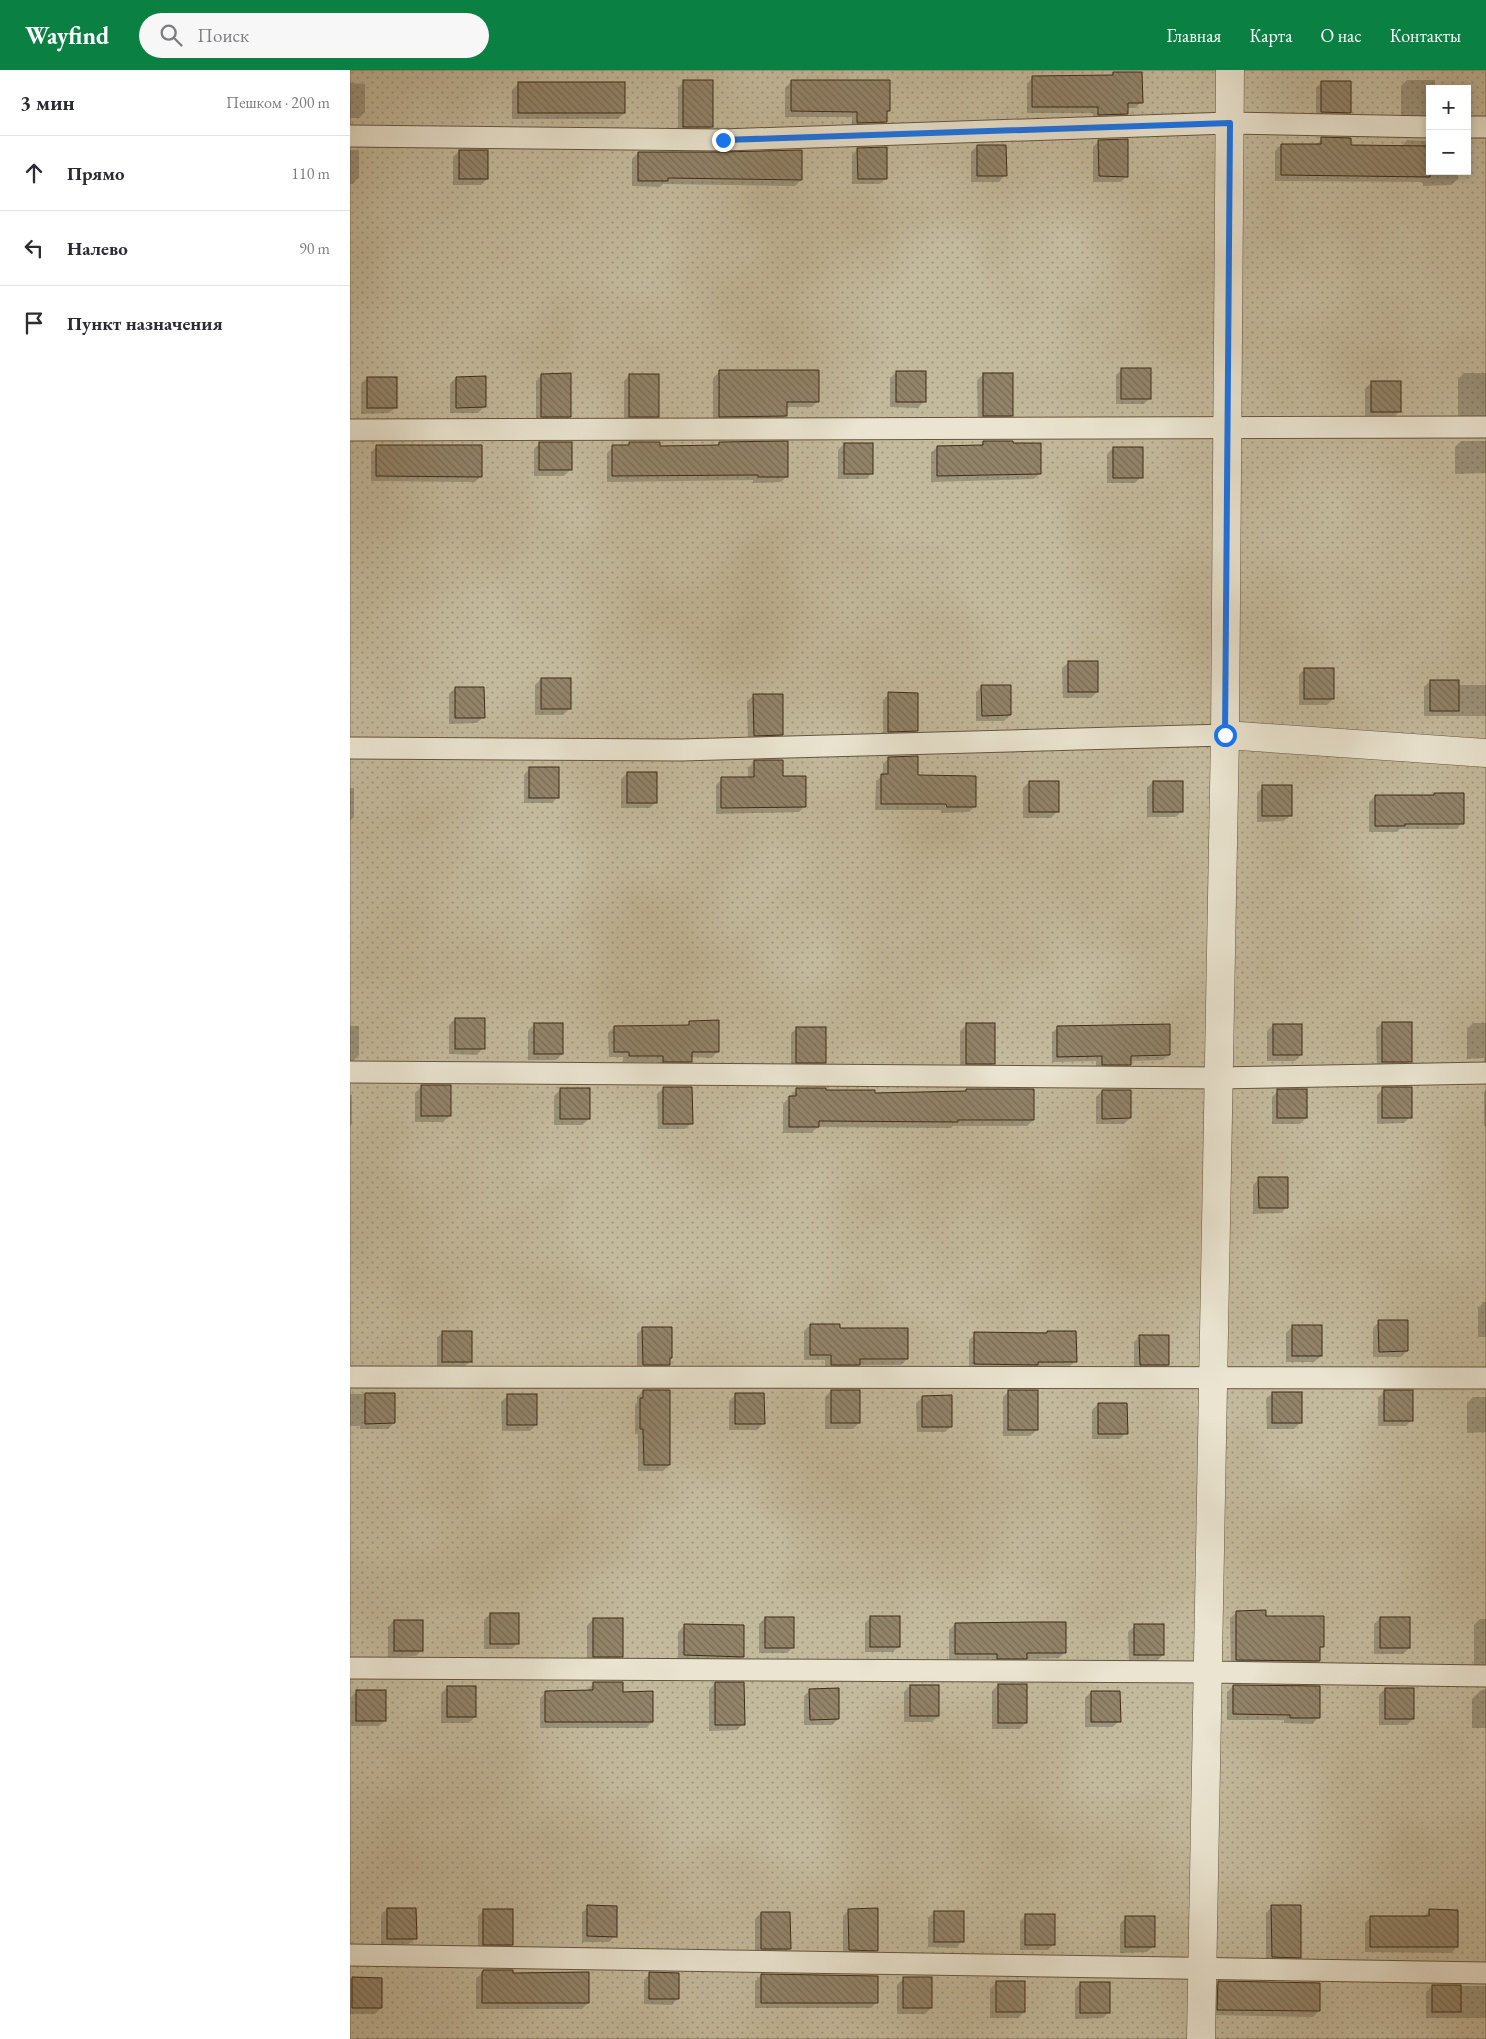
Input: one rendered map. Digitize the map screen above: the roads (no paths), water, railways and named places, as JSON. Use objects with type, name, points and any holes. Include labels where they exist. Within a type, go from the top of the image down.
[{"type":"street","points":[[1201,2039],[1225,735],[1230,70]]},
{"type":"street","points":[[1225,735],[1486,753]]},
{"type":"lane","points":[[350,136],[723,140],[1230,123],[1426,127]]},
{"type":"lane","points":[[1471,127],[1486,128]]},
{"type":"lane","points":[[350,430],[1227,426],[1486,427]]},
{"type":"lane","points":[[350,748],[681,750],[1225,735]]},
{"type":"lane","points":[[350,1072],[1219,1078],[1486,1074]]},
{"type":"lane","points":[[350,1377],[1486,1378]]},
{"type":"lane","points":[[350,1668],[1208,1672],[1486,1676]]},
{"type":"lane","points":[[350,1955],[1486,1973]]}]
